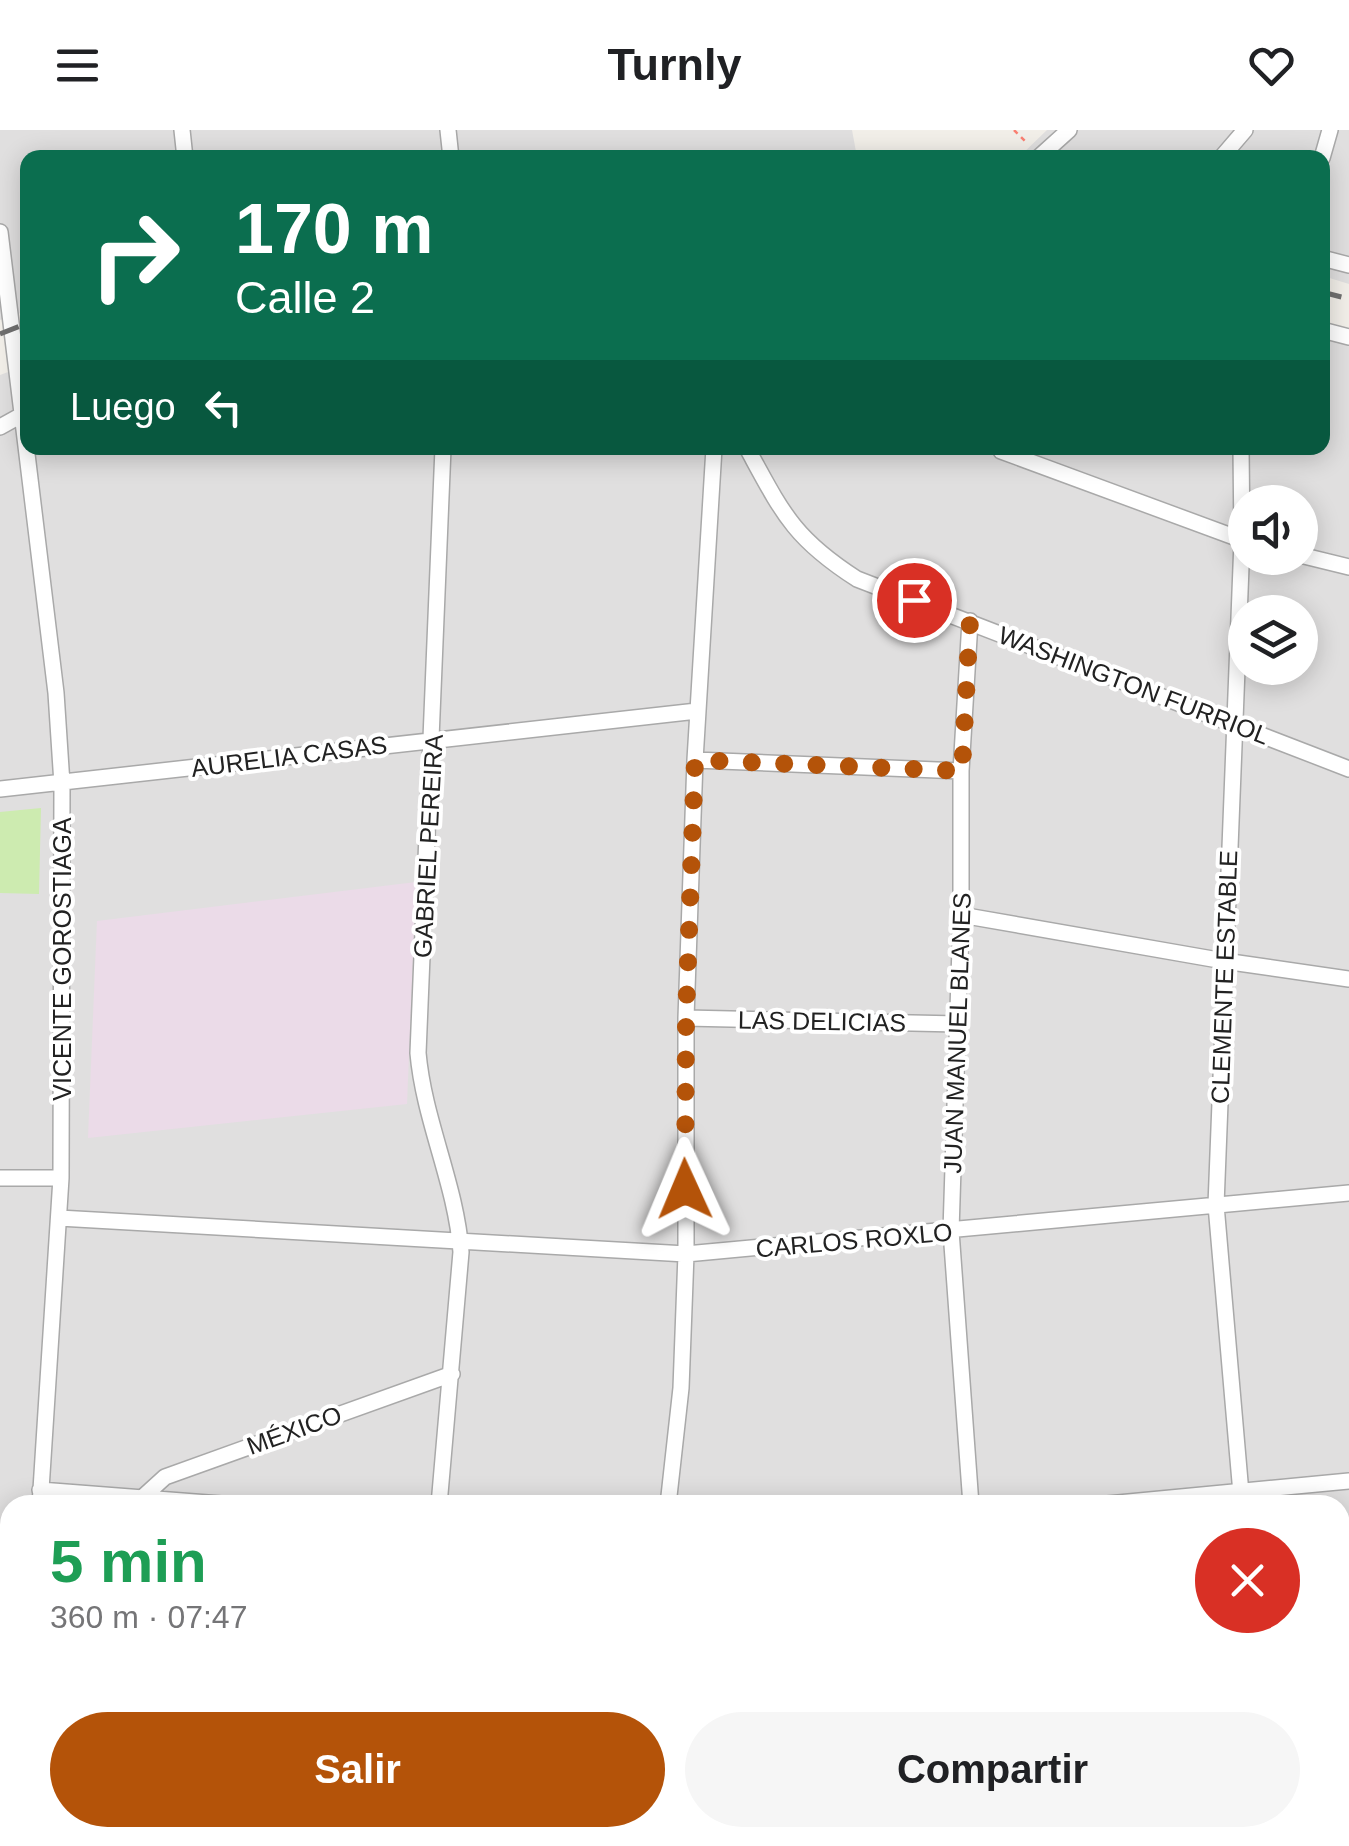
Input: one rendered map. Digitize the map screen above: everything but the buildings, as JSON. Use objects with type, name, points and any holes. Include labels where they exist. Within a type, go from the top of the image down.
[{"type":"street","points":[[1048,150],[1069,130]]},
{"type":"street","points":[[1228,150],[1245,130]]},
{"type":"street","name":"VICENTE GOROSTIAGA","points":[[0,232],[4,311],[20,389]]},
{"type":"street","name":"VICENTE GOROSTIAGA","points":[[30,455],[62,784],[59,1218],[40,1495]]},
{"type":"street","name":"GABRIEL PEREIRA","points":[[440,1495],[460,1239],[421,1085],[418,1053],[443,455]]},
{"type":"street","points":[[669,1495],[680,1388],[686,1254],[686,1018],[697,710],[714,455]]},
{"type":"street","name":"WASHINGTON FURRIOL","points":[[752,455],[797,534],[857,579],[1349,769]]},
{"type":"street","points":[[1011,455],[1228,535]]},
{"type":"street","name":"CLEMENTE ESTABLE","points":[[1241,455],[1242,485]]},
{"type":"street","points":[[1318,559],[1349,566]]},
{"type":"street","name":"CLEMENTE ESTABLE","points":[[1241,1495],[1216,1204],[1242,575]]},
{"type":"street","name":"JUAN MANUEL BLANES","points":[[970,621],[962,771],[951,1231],[970,1495]]},
{"type":"street","name":"AURELIA CASAS","points":[[0,789],[697,710]]},
{"type":"street","points":[[695,760],[962,771]]},
{"type":"street","points":[[961,915],[1224,962],[1349,979]]},
{"type":"street","name":"LAS DELICIAS","points":[[686,1018],[958,1024]]},
{"type":"street","points":[[0,1178],[60,1178]]},
{"type":"street","name":"CARLOS ROXLO","points":[[59,1218],[686,1254],[1349,1193]]},
{"type":"street","name":"MÉXICO","points":[[145,1495],[165,1477],[452,1374]]},
{"type":"street","points":[[1260,1495],[1349,1481]]},
{"type":"path","points":[[1014,130],[1034,150]]},
{"type":"shaded area","points":[[0,130],[852,130],[856,150],[20,150],[20,313],[0,320]]},
{"type":"shaded area","points":[[1047,130],[1349,130],[1349,284],[1330,278],[1330,150],[1026,150]]},
{"type":"shaded area","points":[[1330,328],[1349,333],[1349,1495],[0,1495],[0,375],[20,368],[20,455],[1330,455]]},
{"type":"shaded area","points":[[416,882],[407,1104],[88,1138],[97,921]]},
{"type":"green space","points":[[41,808],[39,894],[0,893],[0,812]]},
{"type":"railway","points":[[1330,294],[1349,299]]},
{"type":"railway","points":[[0,334],[20,326]]},
{"type":"route","points":[[685,1189],[695,760],[962,771],[970,621],[914,600]]}]
